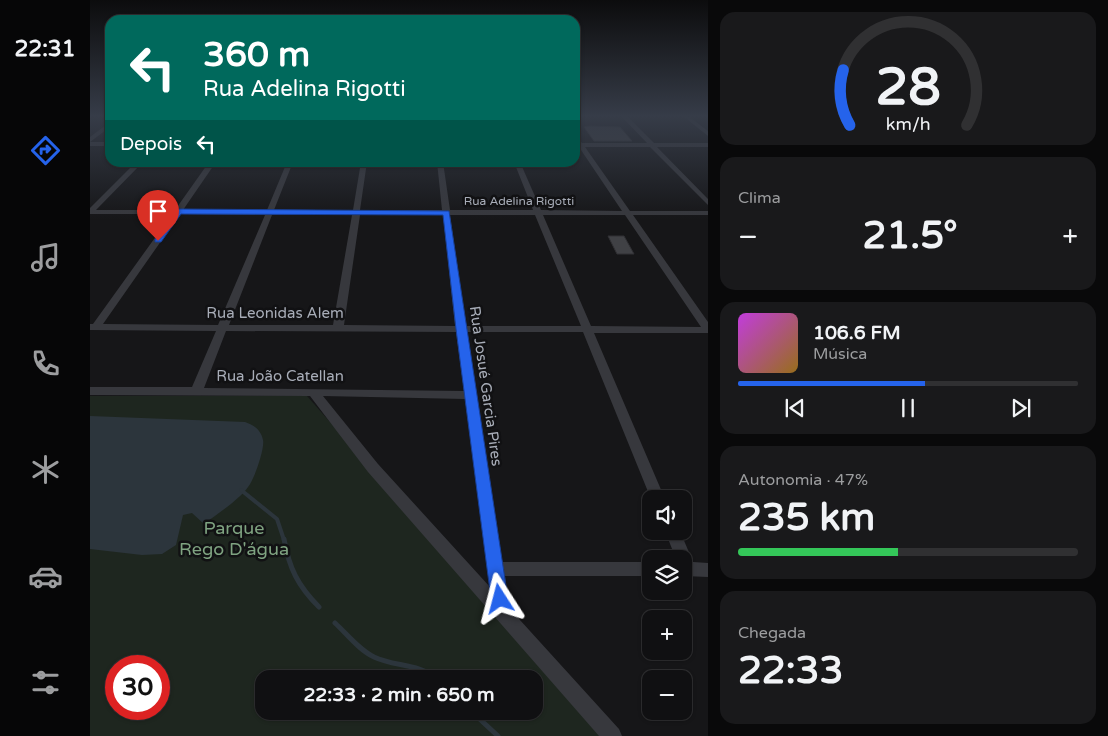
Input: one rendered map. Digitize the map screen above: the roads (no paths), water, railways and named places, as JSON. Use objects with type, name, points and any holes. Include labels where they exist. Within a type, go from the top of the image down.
[{"type":"street","points":[[582,150],[629,213],[708,330]]},
{"type":"street","points":[[657,150],[708,203]]},
{"type":"street","points":[[90,212],[135,167]]},
{"type":"street","points":[[93,327],[179,212],[210,167]]},
{"type":"street","points":[[196,392],[288,167]]},
{"type":"street","points":[[338,329],[363,167]]},
{"type":"street","name":"Rua Josué Garcia Pires","points":[[441,167],[470,395],[502,614]]},
{"type":"street","points":[[519,167],[654,490]]},
{"type":"street","name":"Rua Adelina Rigotti","points":[[90,212],[708,213]]},
{"type":"street","name":"Rua Leonidas Alem","points":[[93,327],[708,330]]},
{"type":"street","name":"Rua João Catellan","points":[[90,391],[470,395]]},
{"type":"street","points":[[313,392],[374,468],[612,736]]},
{"type":"street","points":[[495,570],[642,569]]},
{"type":"street","points":[[692,569],[708,570]]},
{"type":"waterway","points":[[241,490],[277,519],[284,540]]},
{"type":"waterway","points":[[284,539],[292,568],[300,584],[319,607]]},
{"type":"waterway","points":[[335,623],[358,646],[374,657],[422,670]]},
{"type":"waterway","points":[[481,720],[498,736]]},
{"type":"park label","name":"Parque Rego D'água","points":[[234,538]]}]
